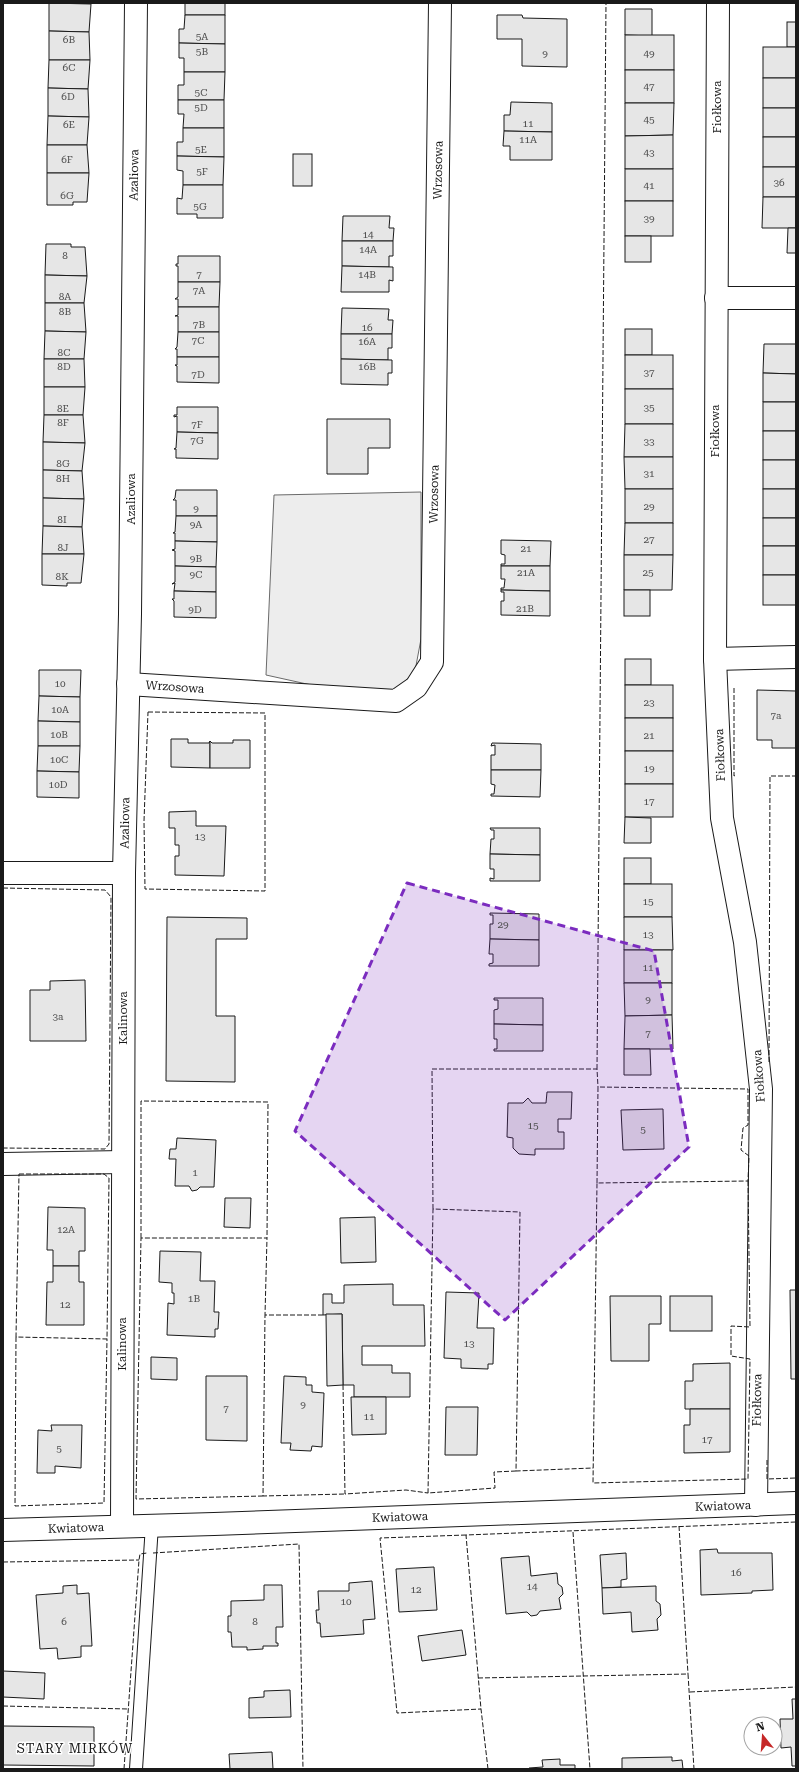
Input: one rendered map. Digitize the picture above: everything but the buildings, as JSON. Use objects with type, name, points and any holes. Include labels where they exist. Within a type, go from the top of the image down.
[{"type":"street","name":"Azaliowa","points":[[124,873],[128,684],[136,3]]},
{"type":"street","name":"Wrzosowa","points":[[128,684],[396,701],[416,687],[432,662],[440,3]]},
{"type":"street","name":"Fiołkowa","points":[[718,3],[715,658],[722,818],[745,942],[761,1089],[756,1505]]},
{"type":"street","points":[[716,298],[796,298]]},
{"type":"street","points":[[715,658],[796,657]]},
{"type":"street","points":[[3,873],[124,873]]},
{"type":"street","name":"Kalinowa","points":[[122,1526],[124,873]]},
{"type":"street","points":[[3,1164],[122,1162]]},
{"type":"street","name":"Kwiatowa","points":[[3,1530],[796,1503]]},
{"type":"lane","points":[[136,1769],[152,1525]]},
{"type":"highlighted area","points":[[407,883],[654,951],[689,1147],[505,1320],[295,1131]]},
{"type":"shaded area","points":[[421,492],[421,639],[415,671],[395,692],[343,692],[266,675],[274,495]]},
{"type":"fence","points":[[597,1069],[606,3]]},
{"type":"fence","points":[[734,688],[734,776],[736,775]]},
{"type":"fence","points":[[148,712],[265,713],[265,891],[145,889],[144,821],[148,712]]},
{"type":"fence","points":[[769,1062],[770,776],[796,776]]},
{"type":"fence","points":[[3,888],[105,890],[111,897],[109,1144],[105,1149],[3,1148]]},
{"type":"fence","points":[[433,1209],[432,1069],[597,1069],[598,1087]]},
{"type":"fence","points":[[597,1183],[598,1087],[748,1089],[748,1125],[743,1128],[741,1150],[749,1156],[748,1181]]},
{"type":"fence","points":[[141,1238],[141,1101],[268,1102],[267,1238]]},
{"type":"fence","points":[[19,1174],[104,1174],[109,1178],[107,1339],[16,1337],[19,1174]]},
{"type":"fence","points":[[748,1181],[750,1327],[731,1326],[731,1356],[750,1359],[748,1479],[593,1483],[597,1183],[748,1181]]},
{"type":"fence","points":[[516,1471],[494,1472],[495,1488],[428,1493],[433,1209],[520,1212],[516,1471],[593,1468]]},
{"type":"fence","points":[[263,1496],[136,1499],[141,1238],[267,1238],[265,1315]]},
{"type":"fence","points":[[323,1315],[265,1315],[263,1496],[345,1494]]},
{"type":"fence","points":[[16,1337],[15,1506],[104,1503],[107,1339]]},
{"type":"fence","points":[[343,1385],[345,1494],[406,1490],[428,1493]]},
{"type":"fence","points":[[767,1460],[767,1479],[796,1478]]},
{"type":"fence","points":[[488,1769],[481,1709],[466,1535],[796,1522]]},
{"type":"fence","points":[[679,1526],[688,1674]]},
{"type":"fence","points":[[573,1532],[590,1769]]},
{"type":"fence","points":[[466,1535],[380,1538],[397,1713],[481,1709]]},
{"type":"fence","points":[[153,1553],[299,1544],[303,1769]]},
{"type":"fence","points":[[124,1769],[139,1560],[140,1554],[147,1553]]},
{"type":"fence","points":[[3,1562],[139,1560]]},
{"type":"fence","points":[[478,1678],[688,1674],[694,1769]]},
{"type":"fence","points":[[690,1692],[796,1687]]},
{"type":"fence","points":[[3,1706],[128,1709]]},
{"type":"district","name":"STARY MIRKÓW","points":[[75,1748]]}]
